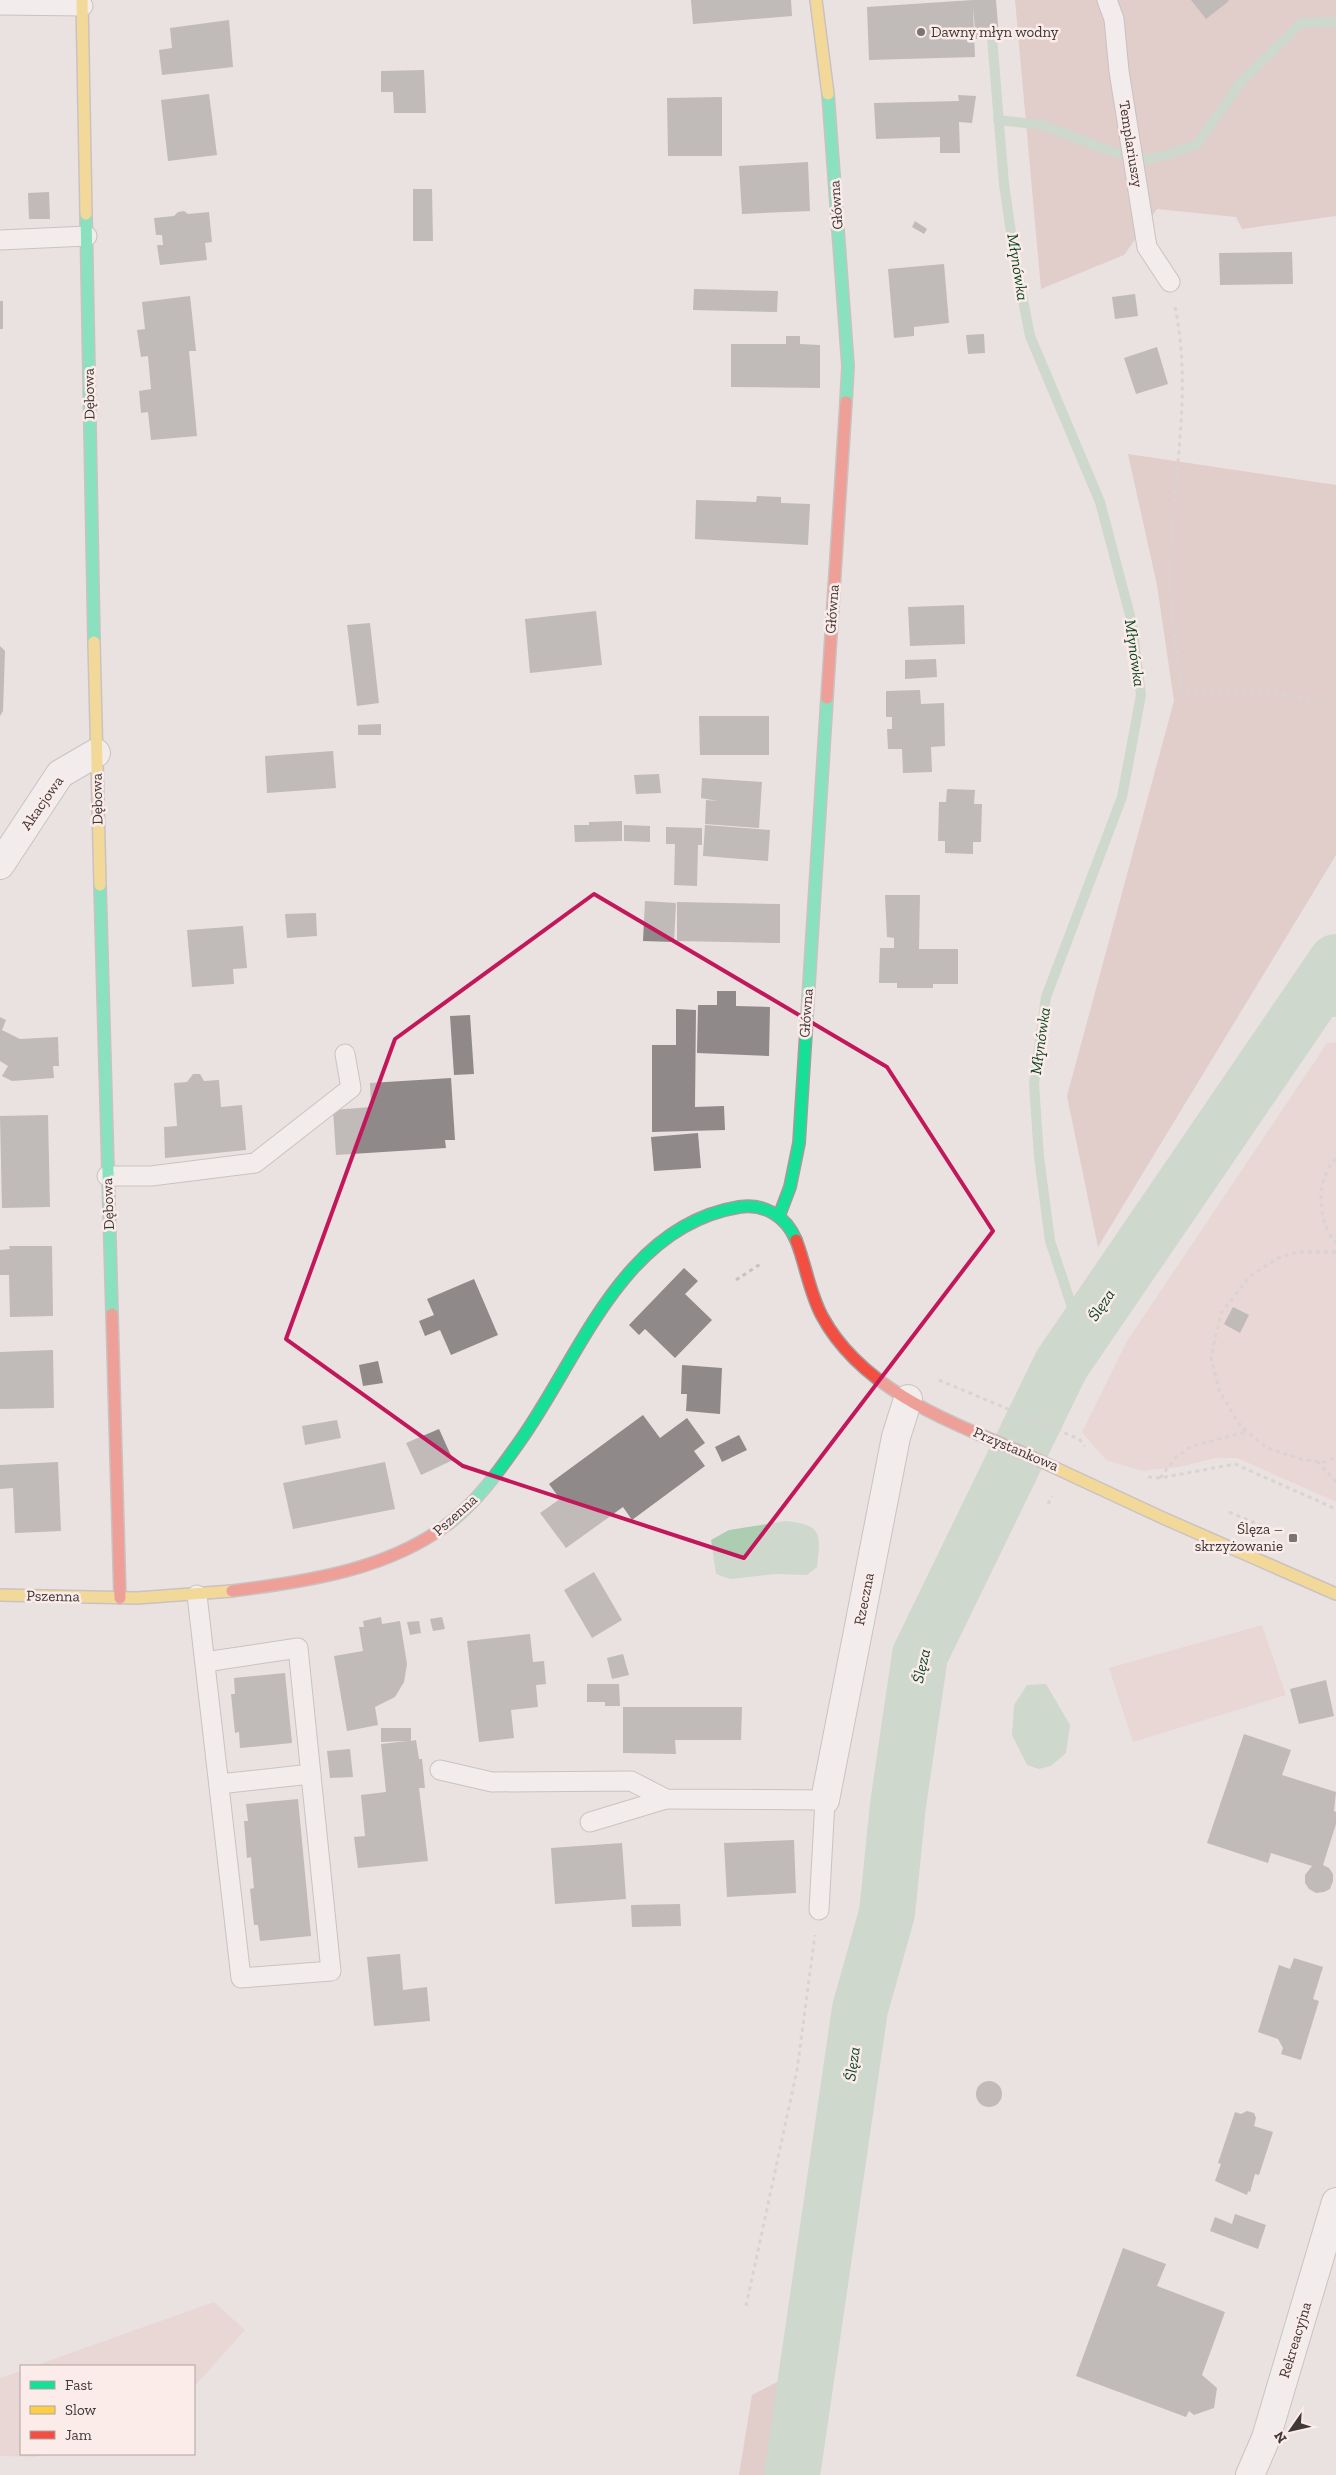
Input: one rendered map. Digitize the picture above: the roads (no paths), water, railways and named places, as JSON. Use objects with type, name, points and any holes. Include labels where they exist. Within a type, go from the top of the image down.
[{"type":"street","name":"Główna","points":[[779,1216],[790,1187],[800,1144],[848,366],[830,112],[816,0]]},
{"type":"street","name":"Dębowa","points":[[82,3],[96,753],[120,1598]]},
{"type":"street","name":"Akacjowa","points":[[0,865],[60,774],[96,753]]},
{"type":"street","name":"Pszenna","points":[[0,1595],[120,1598],[197,1595],[238,1591],[337,1574],[401,1554],[436,1534],[473,1501],[495,1474],[532,1424],[606,1301],[631,1269],[668,1237],[708,1215],[745,1206],[756,1206],[779,1216]]},
{"type":"street","name":"Przystankowa","points":[[779,1216],[789,1225],[796,1236],[815,1302],[828,1328],[843,1347],[862,1365],[908,1399],[953,1422],[1064,1470],[1144,1509],[1336,1594]]},
{"type":"street","name":"Rzeczna","points":[[825,1800],[896,1437],[908,1399]]},
{"type":"street","name":"Rekreacyjna","points":[[1250,2475],[1266,2438],[1336,2202]]},
{"type":"lane","name":"Templariuszy","points":[[1106,0],[1114,19],[1119,72],[1147,247],[1170,282]]},
{"type":"lane","points":[[0,4],[82,3]]},
{"type":"lane","points":[[0,240],[87,236]]},
{"type":"lane","points":[[107,1176],[152,1176],[255,1163],[351,1088],[345,1054]]},
{"type":"lane","points":[[197,1595],[241,1978],[331,1972],[298,1648],[205,1662]]},
{"type":"lane","points":[[440,1770],[492,1782],[631,1781],[666,1799]]},
{"type":"lane","points":[[219,1784],[311,1774]]},
{"type":"lane","points":[[590,1822],[666,1799],[825,1800],[819,1910]]},
{"type":"waterway","name":"Młynówka","points":[[989,0],[1004,184],[1014,253],[1030,336],[1100,502],[1132,623],[1141,695],[1122,797],[1046,997],[1034,1084],[1039,1157],[1050,1241],[1081,1334]]},
{"type":"waterway","points":[[998,120],[1042,125],[1113,152],[1149,159],[1167,155],[1197,144],[1240,83],[1301,23],[1336,22]]},
{"type":"waterway","name":"Ślęza","points":[[792,2475],[860,2009],[887,1913],[898,1805],[920,1655],[1061,1365],[1336,962]]},
{"type":"waterway","points":[[1306,1007],[1336,1012]]},
{"type":"place","name":"Dawny młyn wodny","points":[[921,32]]},
{"type":"place","name":"Ślęza – skrzyżowanie","points":[[1293,1538]]}]
